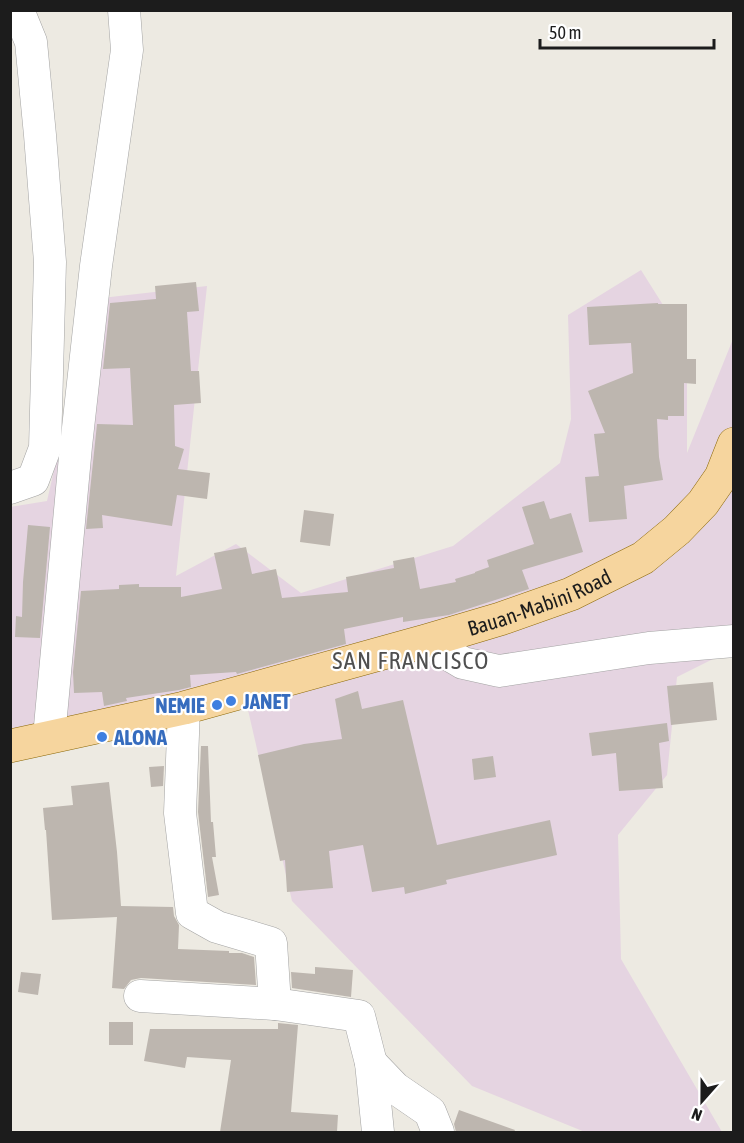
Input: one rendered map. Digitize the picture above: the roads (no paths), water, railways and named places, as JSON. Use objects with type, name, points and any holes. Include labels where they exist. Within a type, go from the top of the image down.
[{"type":"main road","name":"Bauan-Mabini Road","points":[[10,746],[184,708],[426,641],[500,619],[571,594],[643,558],[677,530],[703,503],[721,477],[734,444]]},
{"type":"street","points":[[10,488],[33,480],[45,448],[50,262],[31,42],[18,10]]},
{"type":"street","points":[[49,737],[76,446],[96,266],[127,50],[124,10]]},
{"type":"street","points":[[426,641],[463,663],[499,671],[649,648],[734,640]]},
{"type":"street","points":[[184,708],[180,813],[192,913],[217,927],[271,943],[275,1004]]},
{"type":"street","points":[[140,996],[275,1004],[359,1016],[371,1063],[378,1132]]},
{"type":"street","points":[[371,1063],[395,1088],[430,1112],[438,1132]]},
{"type":"place","name":"JANET","points":[[231,701]]},
{"type":"place","name":"NEMIE","points":[[217,705]]},
{"type":"place","name":"ALONA","points":[[102,737]]},
{"type":"district","name":"SAN FRANCISCO","points":[[411,660]]}]
